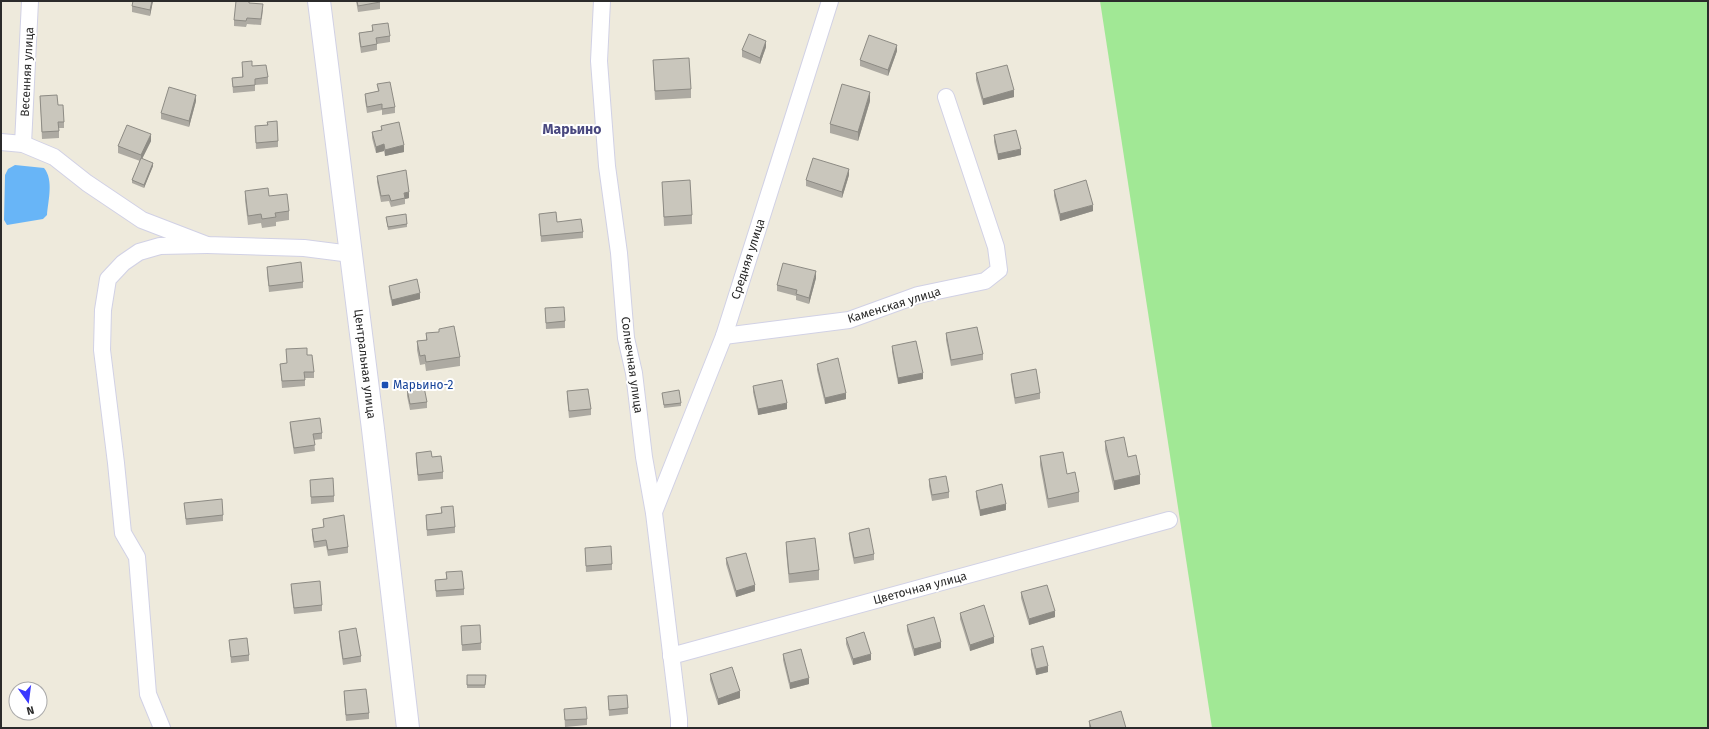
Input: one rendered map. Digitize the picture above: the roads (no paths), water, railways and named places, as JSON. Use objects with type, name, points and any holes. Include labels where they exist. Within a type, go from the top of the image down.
[{"type":"main road","name":"Центральная улица","points":[[319,1],[408,728]]},
{"type":"street","name":"Весенняя улица","points":[[23,144],[30,1]]},
{"type":"street","name":"Солнечная улица","points":[[602,1],[599,61],[607,166],[619,253],[626,338],[634,373],[644,457],[654,513],[679,728]]},
{"type":"street","name":"Средняя улица","points":[[654,513],[724,336],[830,1]]},
{"type":"street","name":"Каменская улица","points":[[724,336],[849,320],[918,295],[985,280],[999,270],[996,247],[946,97]]},
{"type":"street","points":[[1,142],[23,144],[54,157],[87,183],[142,220],[207,245]]},
{"type":"street","points":[[162,728],[148,694],[137,557],[123,533],[102,350],[103,310],[108,279],[123,263],[139,252],[160,246],[207,245],[304,248],[351,254]]},
{"type":"street","name":"Цветочная улица","points":[[670,656],[1169,520]]},
{"type":"water","points":[[15,165],[44,168],[47,173],[50,184],[49,197],[47,215],[43,219],[7,225],[4,220],[5,175],[8,169]]},
{"type":"place","name":"Марьино-2","points":[[385,385]]},
{"type":"district","name":"Марьино","points":[[572,129]]}]
